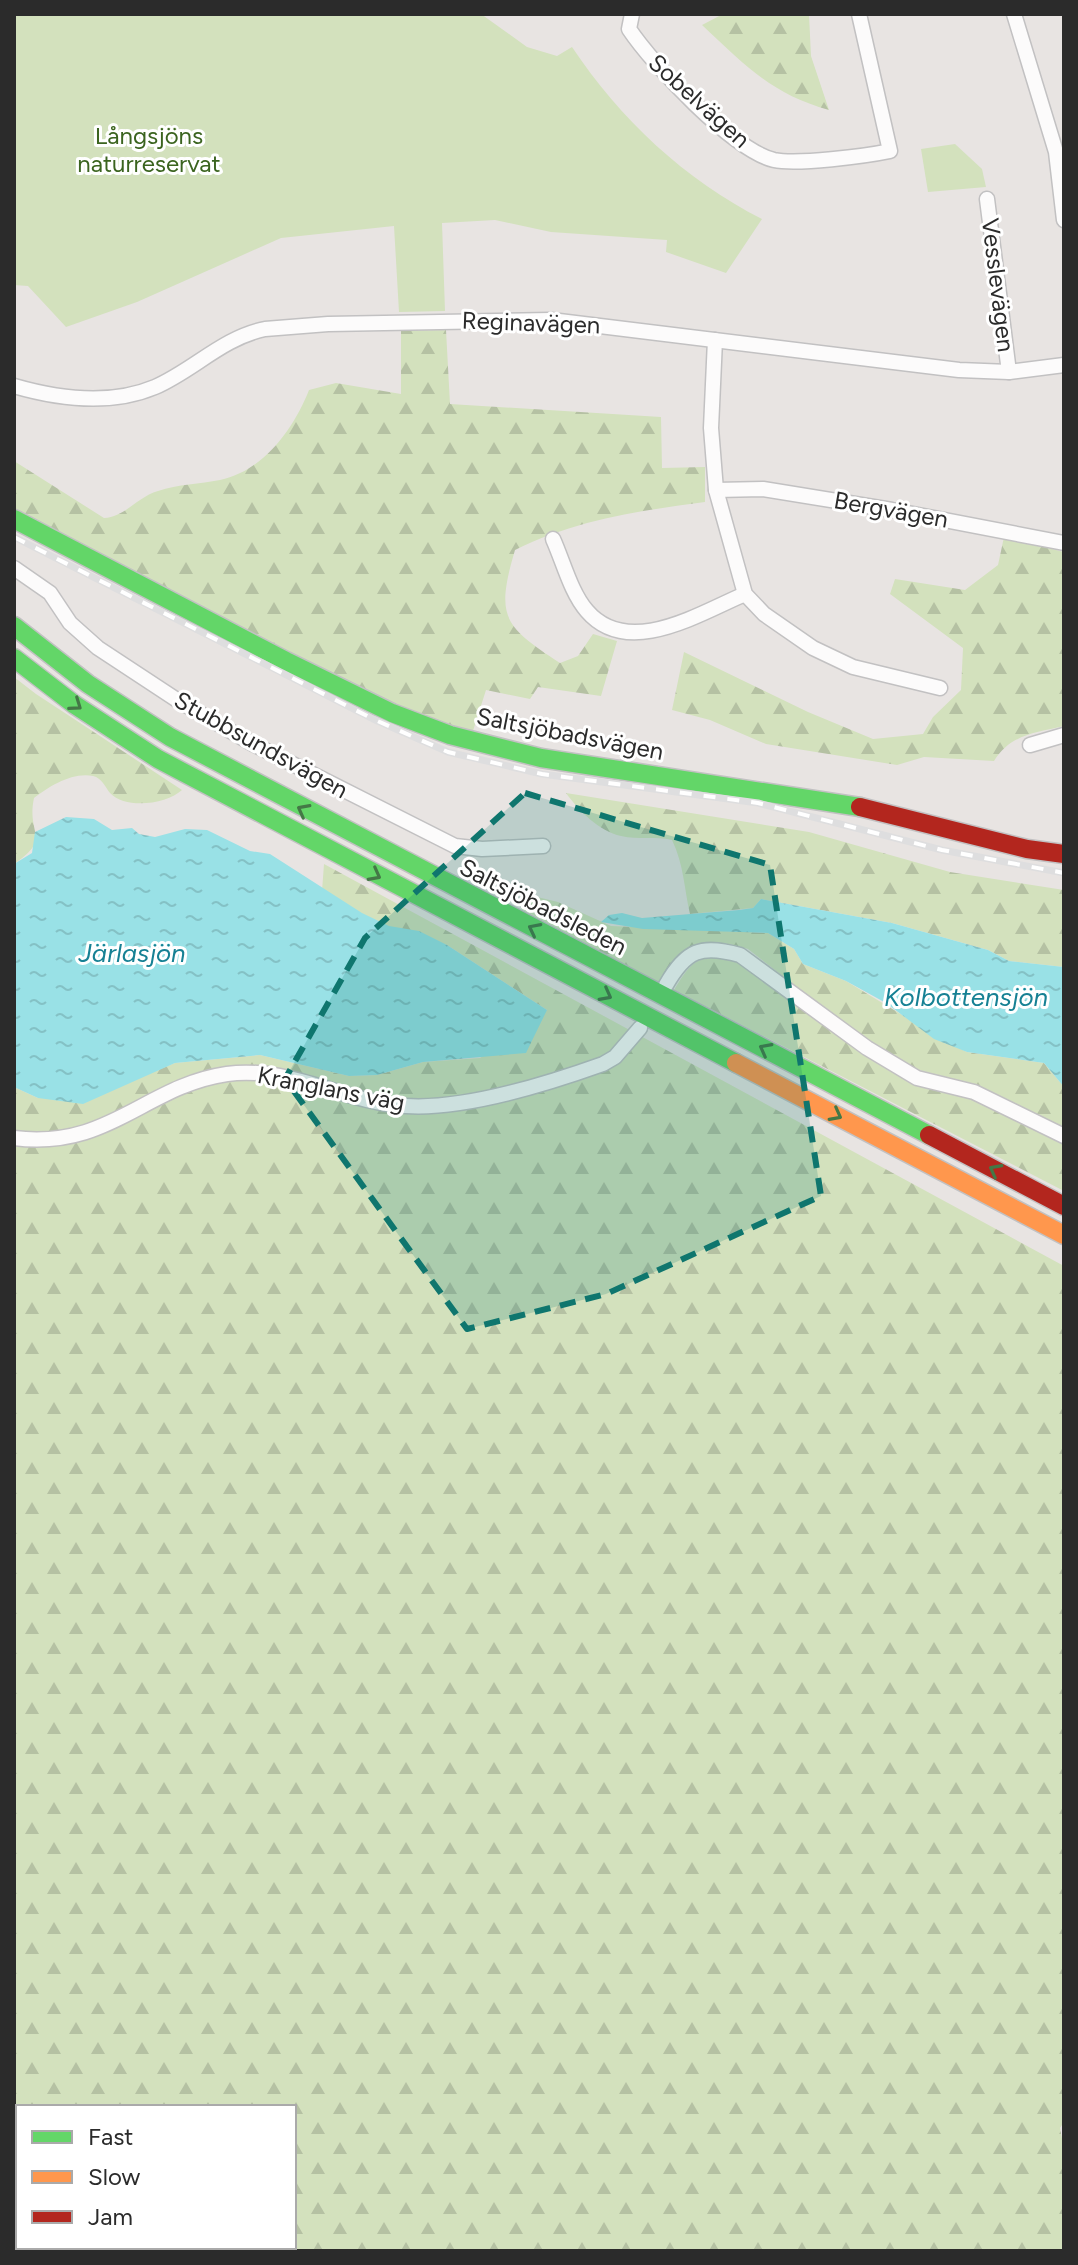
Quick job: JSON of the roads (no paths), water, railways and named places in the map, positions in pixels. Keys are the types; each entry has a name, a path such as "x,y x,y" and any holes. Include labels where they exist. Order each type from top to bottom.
{"main road":[{"name":"Saltsjöbadsvägen","path":"14,519 299,668 392,713 450,735 541,758 836,801 1027,849 1064,854"},
{"name":"Saltsjöbadsleden","path":"14,626 88,684 170,737 1064,1206"},
{"name":"Saltsjöbadsleden","path":"14,658 75,705 158,759 1064,1235"}],"street":[{"name":"Sobelvägen","path":"632,14 629,29 643,50 696,104 748,148 777,161 890,151 859,14"},
{"path":"1014,14 1060,154 1064,220"},
{"name":"Vesslevägen","path":"987,199 1009,372"},
{"name":"Reginavägen","path":"14,386 51,397 110,399 155,387 240,334 328,324 551,320 959,370 1009,372 1064,365"},
{"path":"715,340 711,428 716,490 745,594 764,614 813,648 853,667 940,688"},
{"name":"Bergvägen","path":"716,490 778,492 1064,543"},
{"path":"553,539 585,610 607,629 656,631 745,594"},
{"name":"Stubbsundsvägen","path":"14,568 50,593 70,623 98,648 177,700 251,743 455,846 482,849 543,846"},
{"path":"1030,745 1064,735"},
{"path":"666,985 680,961 697,951 719,949 740,955 867,1048 917,1078 974,1092 1064,1136"},
{"name":"Kranglans väg","path":"14,1138 74,1138 101,1129 192,1083 226,1074 279,1075 406,1106 446,1104 496,1094 603,1064 615,1057 640,1028"}],"water":[{"name":"Järlasjön","path":"66,817 94,819 112,830 132,828 139,834 155,837 185,829 207,830 250,851 270,854 362,913 389,926 419,931 447,945 547,1010 526,1053 423,1062 377,1075 349,1076 260,1055 175,1063 83,1104 38,1098 14,1087 14,864 32,853 35,832"},
{"name":"Kolbottensjön","path":"761,899 892,923 988,950 1009,961 1064,967 1064,1087 1044,1063 967,1052 934,1039 886,1003 846,981 803,964 794,949 768,933 643,929 601,922 609,915 622,913 642,918 753,908"}],"railway":[{"path":"14,537 373,719 448,752 542,774 758,803 942,850 1064,873"}],"park label":[{"name":"Långsjöns naturreservat","path":"149,150"}]}
